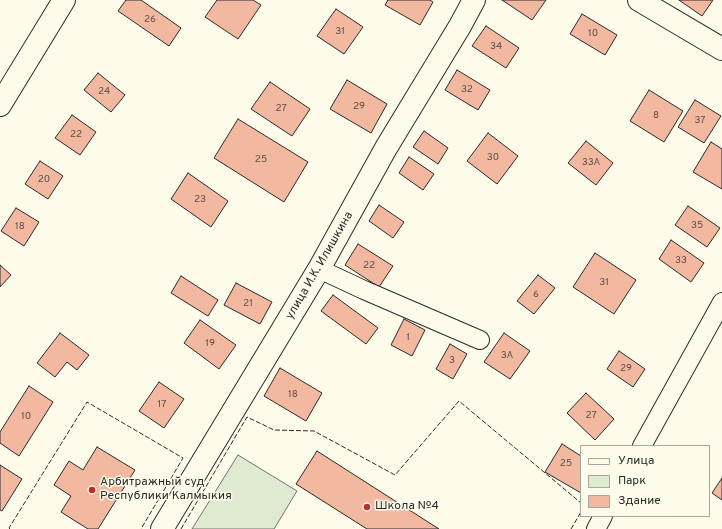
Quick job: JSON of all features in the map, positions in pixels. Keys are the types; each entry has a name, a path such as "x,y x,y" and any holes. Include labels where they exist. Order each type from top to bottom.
{"street":[{"path":"0,105 64,0"},
{"name":"улица И.К. Илишкина","path":"162,529 319,269 386,148 460,26 474,0"},
{"path":"639,0 722,48"},
{"path":"319,269 480,340"},
{"path":"643,445 722,302"},
{"path":"596,529 602,517"}],"green space":[{"path":"238,455 297,491 274,529 192,529"}],"building":[{"path":"126,0 141,0 181,28 169,46 118,11"},
{"path":"217,0 253,0 261,5 238,39 205,17"},
{"path":"388,0 430,0 433,2 420,25 385,5"},
{"path":"502,0 546,0 532,20"},
{"path":"679,0 713,0 702,16"},
{"path":"336,9 363,27 344,54 317,36"},
{"path":"582,14 617,35 605,55 570,34"},
{"path":"486,26 519,48 506,68 472,46"},
{"path":"457,70 490,90 478,110 445,90"},
{"path":"98,73 125,95 111,112 84,90"},
{"path":"347,80 387,104 371,133 330,109"},
{"path":"270,82 310,109 292,136 251,109"},
{"path":"649,90 683,111 664,142 630,121"},
{"path":"695,100 721,116 704,143 678,127"},
{"path":"72,115 96,132 80,155 55,138"},
{"path":"238,119 308,162 284,202 214,158"},
{"path":"424,131 448,148 438,164 413,147"},
{"path":"488,133 518,156 497,184 467,161"},
{"path":"586,141 613,163 596,185 568,163"},
{"path":"711,142 722,149 722,189 693,172"},
{"path":"409,157 434,174 423,190 399,173"},
{"path":"40,161 63,176 48,199 25,184"},
{"path":"188,173 228,201 211,227 171,199"},
{"path":"379,205 404,222 393,238 369,221"},
{"path":"688,206 720,228 707,247 675,225"},
{"path":"16,208 39,222 24,246 1,231"},
{"path":"671,240 704,263 691,282 659,259"},
{"path":"358,244 393,266 379,287 345,265"},
{"path":"595,253 636,280 614,314 573,287"},
{"path":"0,265 11,275 0,287"},
{"path":"538,275 555,288 534,314 517,301"},
{"path":"181,276 218,300 208,316 171,293"},
{"path":"236,283 272,302 260,324 224,305"},
{"path":"333,295 378,328 366,344 321,311"},
{"path":"404,319 425,330 412,356 391,345"},
{"path":"200,320 236,345 219,369 184,343"},
{"path":"60,333 89,355 77,370 67,362 55,377 37,363"},
{"path":"504,333 530,351 510,379 484,362"},
{"path":"450,344 467,354 453,379 436,369"},
{"path":"619,351 645,369 633,387 607,369"},
{"path":"280,368 322,393 306,421 264,396"},
{"path":"159,382 184,399 164,428 139,411"},
{"path":"29,386 53,402 19,456 0,443 0,432"},
{"path":"586,393 614,419 595,440 567,413"},
{"path":"562,444 580,455 580,492 545,472"},
{"name":"Арбитражный суд Республики Калмыкия","path":"97,447 135,470 98,529 88,529 61,512 71,496 54,485 69,461 83,470"},
{"name":"Школа №4","path":"317,451 439,529 367,529 296,484"},
{"path":"0,465 22,479 2,511 0,510"},
{"path":"722,478 722,500 712,493"}],"fence":[{"path":"181,529 247,417 274,430 314,431 395,475 459,401 580,502"},
{"path":"10,529 9,528 87,402 183,458 141,529"},
{"path":"571,529 580,514"}],"place":[{"name":"Арбитражный суд Республики Калмыкия","path":"92,490"},
{"name":"Школа №4","path":"367,507"}]}
